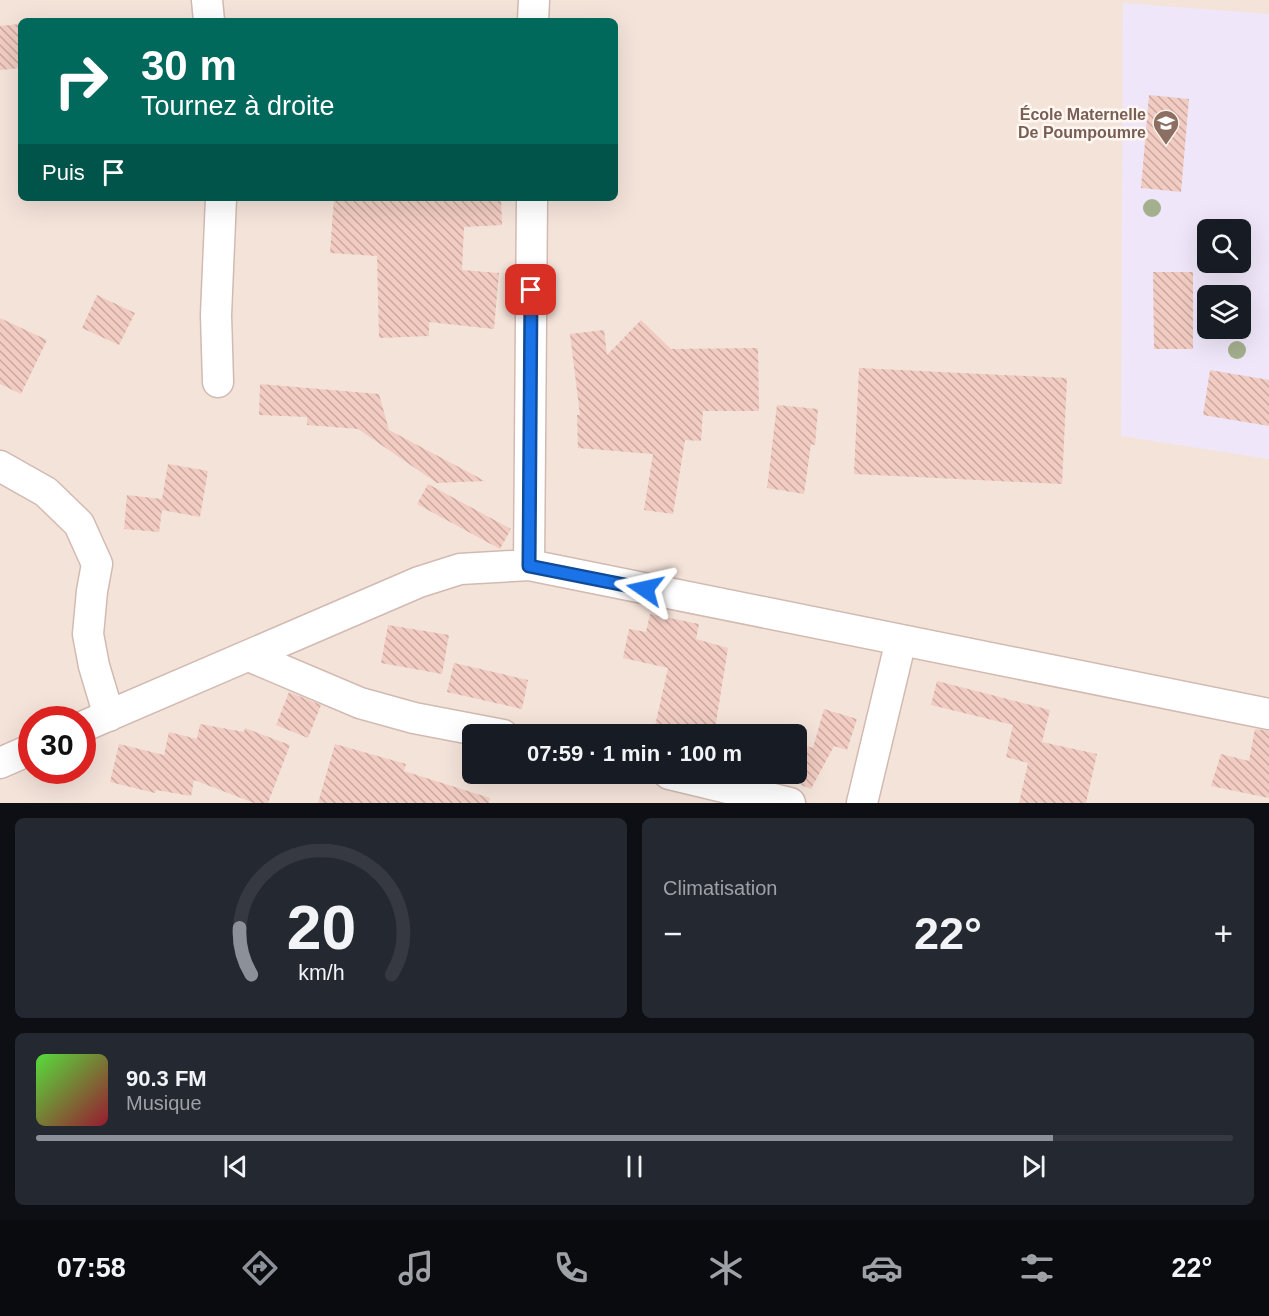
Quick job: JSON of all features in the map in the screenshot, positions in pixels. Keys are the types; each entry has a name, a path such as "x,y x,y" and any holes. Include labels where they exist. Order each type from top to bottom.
{"street":[{"path":"207,0 209,18"},
{"path":"533,18 534,0"},
{"path":"218,382 216,315 221,201"},
{"path":"529,566 532,201"},
{"path":"0,466 46,492 79,524 97,564 88,634 94,666 95,706"},
{"path":"96,721 381,598 460,568 529,566 1269,714"},
{"path":"862,803 901,640"},
{"path":"249,656 360,703 414,718 462,727"},
{"path":"0,763 18,755"},
{"path":"711,784 790,803"}],"shaded area":[{"path":"0,0 1269,0 1269,803 0,803"},
{"path":"1123,3 1269,14 1269,459 1121,436"}],"building":[{"path":"18,24 18,68 0,70 0,26"},
{"path":"1149,95 1189,99 1181,192 1141,188"},
{"path":"334,201 501,201 502,225 464,227 462,270 499,273 494,329 429,322 429,336 379,338 377,256 330,253"},
{"path":"1153,272 1193,272 1193,349 1154,349"},
{"path":"97,295 135,313 119,345 82,328"},
{"path":"0,318 47,340 21,394 0,384"},
{"path":"641,320 671,349 758,348 759,411 703,411 701,441 685,440 673,514 644,510 653,454 578,448 577,415 580,415 570,334 604,330 607,355"},
{"path":"859,368 1067,378 1062,484 854,474"},
{"path":"1210,370 1269,380 1269,426 1203,415"},
{"path":"260,384 379,394 389,430 485,481 437,483 358,429 307,425 307,417 259,415"},
{"path":"777,405 818,409 815,445 811,444 804,494 767,488"},
{"path":"168,464 208,471 200,517 162,510 159,532 124,529 127,495 162,499"},
{"path":"428,484 511,529 500,549 417,504"},
{"path":"650,614 699,624 696,639 728,648 716,724 655,724 668,668 623,658 629,629 646,632"},
{"path":"388,625 449,635 442,674 381,663"},
{"path":"454,663 528,680 522,709 447,692"},
{"path":"937,681 1050,710 1042,742 1097,754 1086,803 1019,803 1028,763 1006,757 1013,725 931,705"},
{"path":"289,692 321,705 308,738 276,725"},
{"path":"824,709 857,719 847,750 834,746 811,789 801,785 807,784 807,746 813,748"},
{"path":"200,724 244,732 245,728 290,745 268,803 254,803 194,780 191,796 156,790 155,793 110,782 119,744 164,755 169,732 197,739"},
{"path":"1255,729 1269,731 1269,798 1211,786 1221,754 1249,761"},
{"path":"335,744 406,764 404,771 490,798 489,803 318,803"}],"place":[{"name":"École Maternelle De Poumpoumre","path":"1166,146"}],"route":[{"path":"531,290 529,566 645,589"}]}
